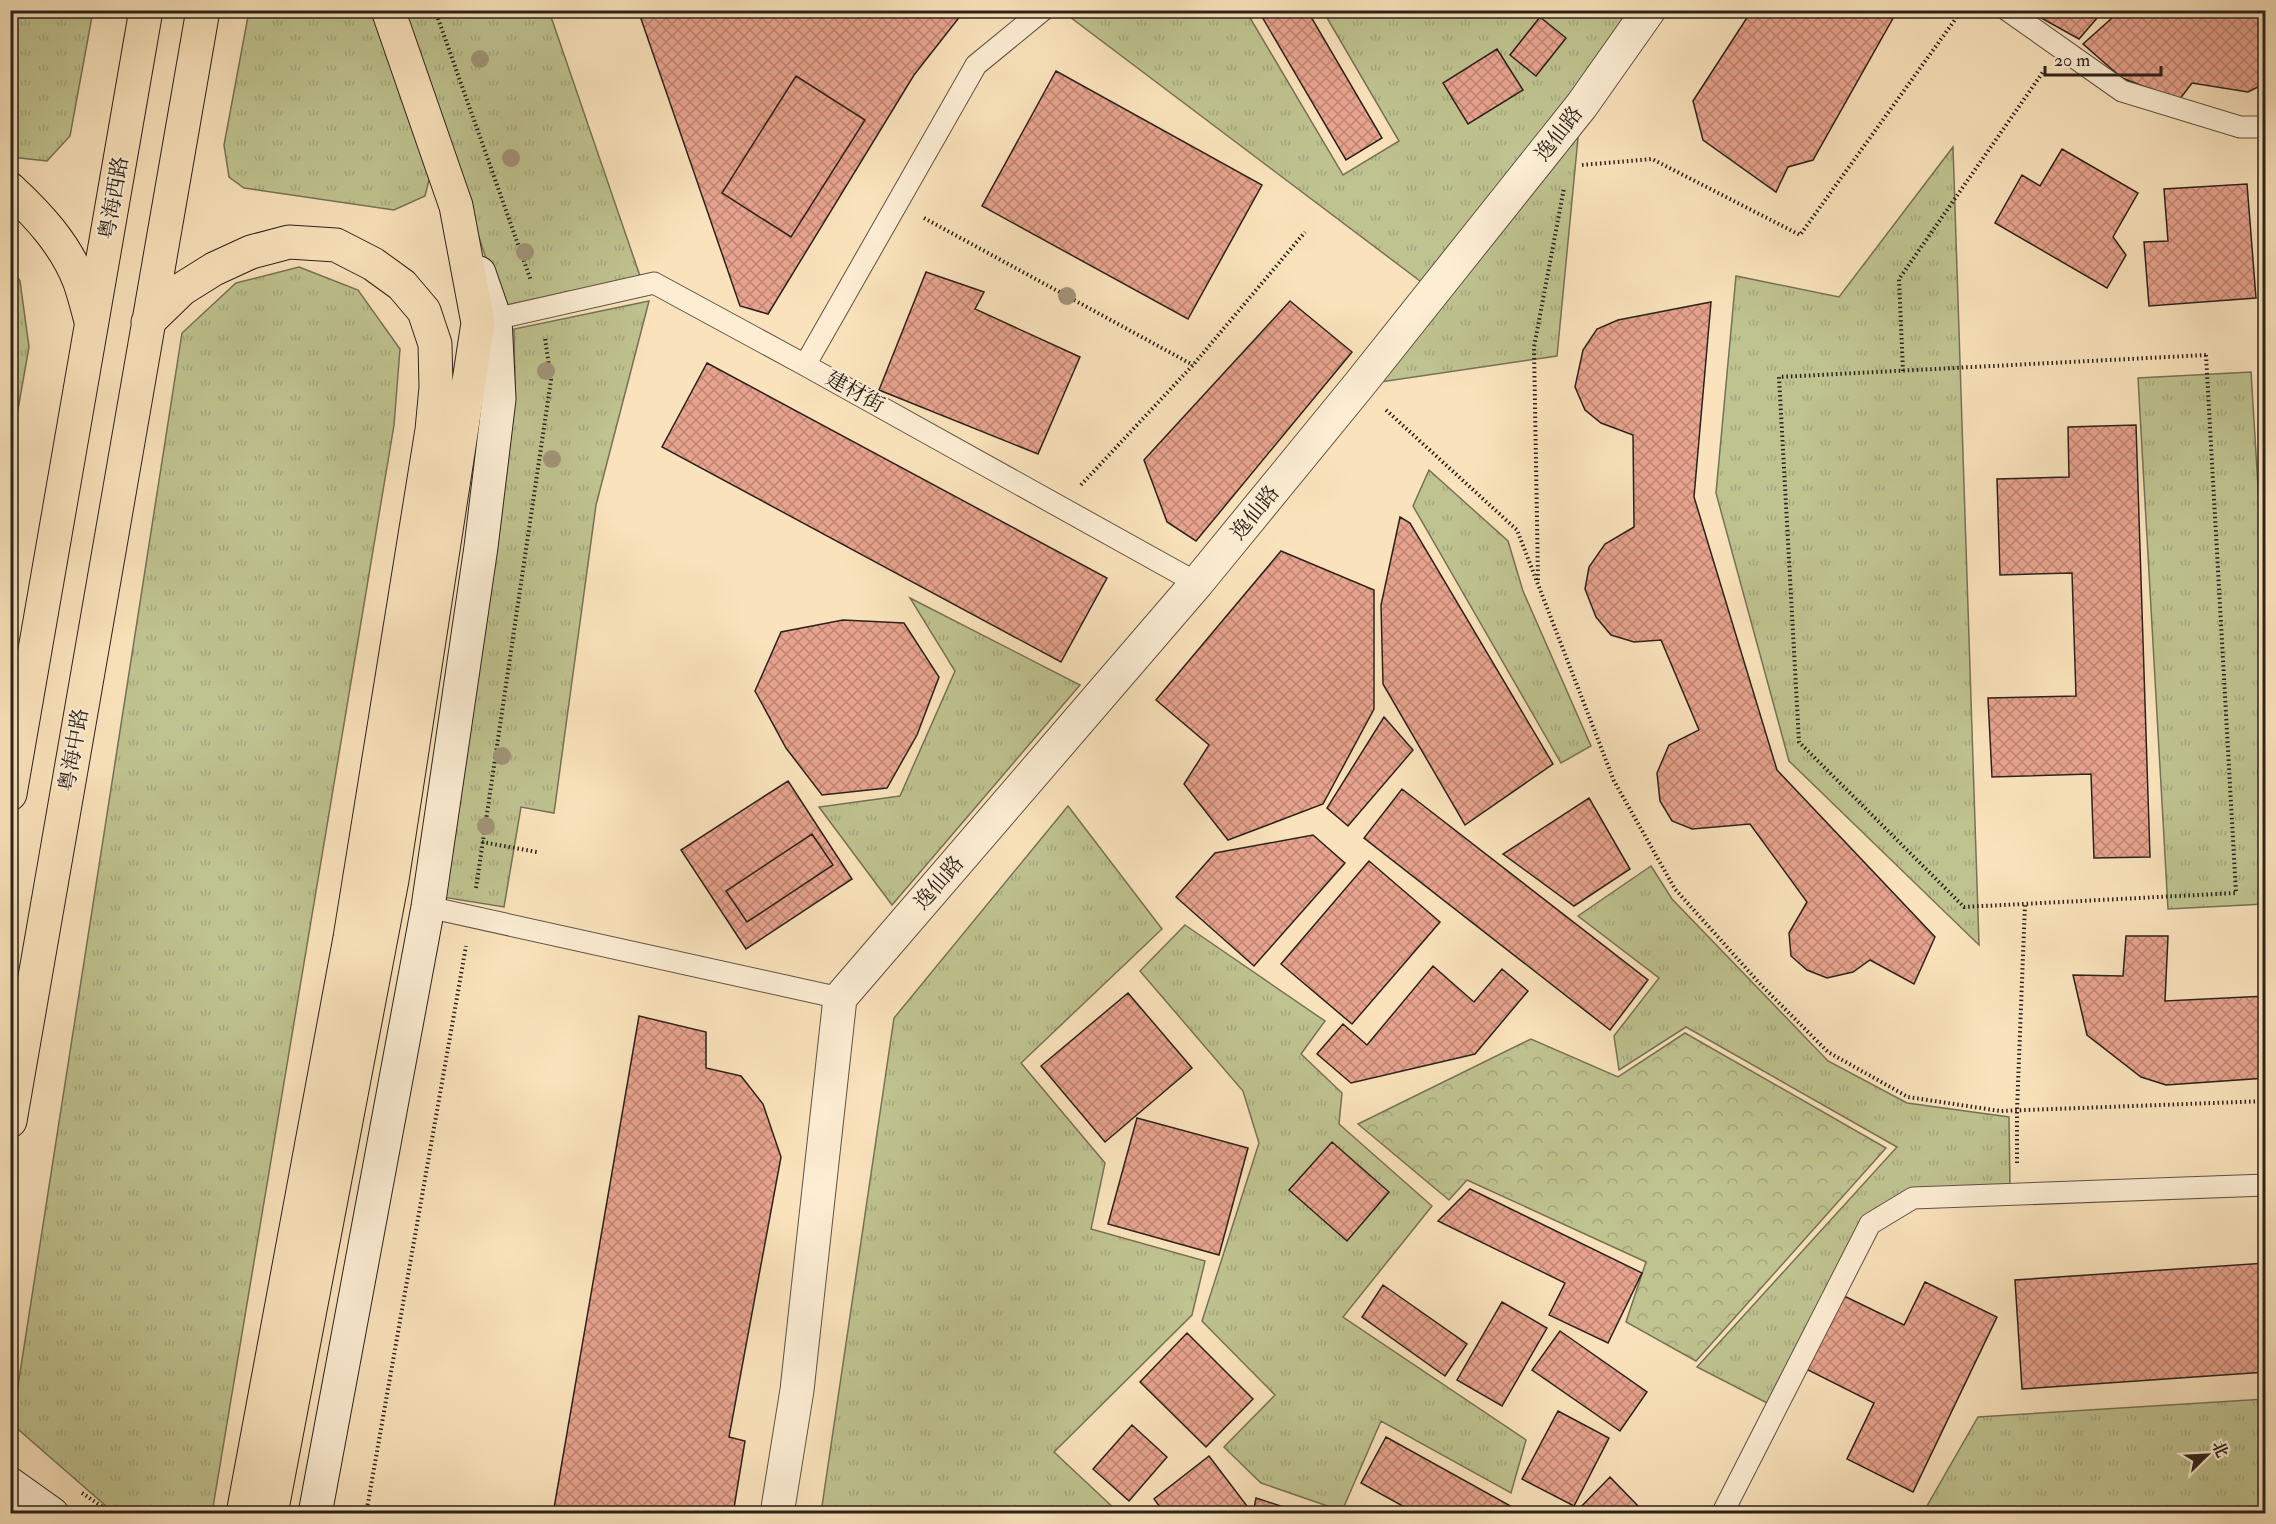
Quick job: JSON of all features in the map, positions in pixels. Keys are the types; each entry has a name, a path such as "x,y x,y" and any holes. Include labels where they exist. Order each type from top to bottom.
{"highway":[{"name":"粤海西路","path":"10,794 93,328 146,10"},
{"path":"148,322 203,10"},
{"path":"271,1514 392,880 478,323 456,206 388,10"},
{"path":"10,189 36,213 60,245 78,279 93,328"},
{"path":"148,322 182,289 214,269 250,252 289,242 336,245 372,264 402,285 424,311 435,344 436,387 432,430 350,938 243,1514"},
{"name":"粤海中路","path":"10,1121 148,322"}],"street":[{"name":"逸仙路","path":"840,998 1197,583 1359,385 1582,105 1649,10"},
{"path":"315,1514 428,907 499,399 495,319 456,206"},
{"path":"777,1514 797,1390 840,998"},
{"path":"10,1484 52,1514"}],"lane":[{"path":"806,364 976,65 1043,10"},
{"path":"2007,10 2122,91 2240,127 2265,127"},
{"name":"建材街","path":"495,319 654,283 806,364 1197,583"},
{"path":"428,907 840,998"},
{"path":"1722,1514 1870,1224 1913,1198 2265,1185"}],"path":[{"path":"1581,165 1652,159 1800,235 1962,10"},
{"path":"1902,371 1899,279 2060,47"},
{"path":"1538,584 1534,347 1564,187"},
{"path":"897,203 1193,364"},
{"path":"1061,507 1193,364 1305,232"},
{"path":"2206,355 2236,893 2025,904 1964,907 1799,742 1779,377 2206,355"},
{"path":"1359,385 1517,530 1614,781 1675,889 1761,984 1828,1052 1908,1097 2000,1111 2265,1101"},
{"path":"483,842 537,852"},
{"path":"2017,1194 2017,1110 2025,904"}],"green space":[{"path":"11,10 93,11 70,136 47,161 11,157"},
{"path":"249,11 372,11 432,168 425,196 394,210 244,188 229,177 224,145"},
{"path":"403,11 549,11 640,276 502,306"},
{"path":"1062,11 1246,11 1343,175 1399,141 1323,11 1639,11 1424,284"},
{"path":"1581,107 1557,356 1360,385"},
{"path":"1953,147 1979,945 1789,761 1716,493 1736,276 1839,297"},
{"path":"299,267 358,290 400,349 394,425 212,1513 114,1513 12,1424 182,333 236,283"},
{"path":"11,268 20,281 29,347 11,449"},
{"path":"649,301 596,505 554,813 521,807 504,907 442,897 515,388 514,329"},
{"path":"2251,372 2266,617 2265,904 2168,909 2138,378"},
{"path":"1429,470 1508,541 1523,591 1591,746 1561,763 1413,506"},
{"path":"910,598 1080,685 892,905 819,807 900,796 955,671"},
{"path":"1068,806 1162,929 1021,1063 1105,1163 1091,1229 1205,1261 1192,1315 1054,1452 1119,1513 821,1513 894,1018"},
{"path":"1651,866 1672,899 1828,1061 1907,1103 2009,1117 2010,1187 1865,1220 1769,1404 1697,1367 1897,1147 1686,1027 1619,1070 1614,1036 1659,978 1578,916"},
{"path":"1185,925 1325,1021 1301,1054 1342,1093 1339,1124 1432,1206 1343,1317 1526,1440 1511,1493 1381,1421 1342,1511 1261,1483 1224,1447 1275,1395 1202,1321 1259,1143 1243,1091 1140,971"},
{"path":"1685,1033 1886,1148 1696,1361 1626,1322 1646,1262 1467,1180 1449,1200 1358,1124 1531,1039 1618,1077"},
{"path":"2265,1399 2265,1513 1923,1513 1978,1417"}],"building":[{"path":"638,10 965,10 914,75 768,314 740,306"},
{"path":"1258,10 1307,10 1382,138 1346,160"},
{"path":"1752,10 1892,10 1896,13 1813,160 1788,167 1776,192 1703,140 1693,101"},
{"path":"2027,10 2104,10 2079,39"},
{"path":"2121,10 2266,10 2266,83 2248,92 2192,83 2179,100 2122,78 2083,44"},
{"path":"1540,17 1566,38 1536,76 1510,55"},
{"path":"1497,49 1523,90 1468,124 1443,83"},
{"path":"1056,71 1262,185 1188,319 982,206"},
{"path":"796,76 865,120 791,237 722,193"},
{"path":"2062,149 2138,193 2113,237 2126,255 2107,288 1995,223 2022,175 2040,186"},
{"path":"2247,184 2256,298 2149,306 2144,242 2168,241 2164,189"},
{"path":"2259,235 2266,235 2266,330"},
{"path":"926,272 984,292 975,309 1080,357 1038,454 879,390"},
{"path":"1290,301 1352,352 1196,541 1167,522 1144,460"},
{"path":"1711,302 1694,497 1777,770 1935,937 1914,984 1870,960 1853,972 1827,978 1807,970 1791,956 1789,933 1807,902 1750,824 1692,829 1672,821 1660,801 1657,773 1669,745 1699,730 1661,640 1634,642 1611,635 1596,617 1585,589 1589,567 1605,544 1634,527 1633,435 1601,423 1585,410 1575,387 1583,350 1597,329 1618,320"},
{"path":"707,363 1107,578 1061,662 662,447"},
{"path":"2136,425 2150,857 2094,858 2091,774 1992,777 1988,698 2076,696 2072,573 2000,575 1997,479 2069,477 2068,427"},
{"path":"1400,517 1410,523 1553,764 1465,825 1383,684 1381,605"},
{"path":"1281,551 1374,590 1374,709 1323,804 1228,840 1184,784 1209,745 1156,700"},
{"path":"843,620 904,623 939,677 917,735 887,788 822,795 786,748 755,691 781,632"},
{"path":"1384,717 1413,750 1348,826 1327,808"},
{"path":"788,781 852,879 746,949 681,850"},
{"path":"1402,789 1648,980 1610,1030 1364,838"},
{"path":"1589,798 1630,869 1574,906 1503,854"},
{"path":"812,834 833,865 747,922 726,891"},
{"path":"1313,835 1345,863 1254,966 1176,897 1215,853"},
{"path":"1369,861 1440,922 1352,1024 1281,964"},
{"path":"2126,936 2168,936 2165,1001 2266,996 2266,1078 2166,1085 2141,1077 2087,1035 2073,975 2123,976"},
{"path":"1433,966 1474,1002 1502,969 1528,991 1475,1054 1351,1083 1317,1054 1343,1024 1367,1045"},
{"path":"1128,993 1192,1068 1105,1142 1041,1066"},
{"path":"639,1016 706,1032 706,1068 741,1076 763,1104 781,1157 729,1437 745,1441 733,1514 553,1514"},
{"path":"1137,1118 1248,1148 1219,1255 1108,1224"},
{"path":"1332,1142 1389,1192 1347,1241 1289,1190"},
{"path":"1470,1189 1642,1273 1608,1343 1549,1315 1565,1283 1438,1221"},
{"path":"2266,1263 2266,1372 2022,1389 2015,1280"},
{"path":"1925,1282 1997,1317 1913,1492 1847,1459 1874,1403 1804,1368 1840,1294 1904,1325"},
{"path":"1383,1285 1467,1344 1445,1376 1362,1317"},
{"path":"1502,1302 1547,1328 1502,1406 1457,1380"},
{"path":"1560,1331 1647,1392 1620,1431 1532,1370"},
{"path":"1187,1333 1253,1399 1206,1447 1140,1382"},
{"path":"1558,1411 1609,1438 1574,1506 1522,1479"},
{"path":"1132,1425 1167,1457 1129,1501 1093,1469"},
{"path":"1386,1437 1525,1514 1417,1514 1361,1483"},
{"path":"1209,1456 1253,1514 1165,1514 1154,1499"},
{"path":"1610,1477 1642,1510 1639,1514 1574,1514"},
{"path":"1256,1498 1305,1514 1253,1514"}]}
